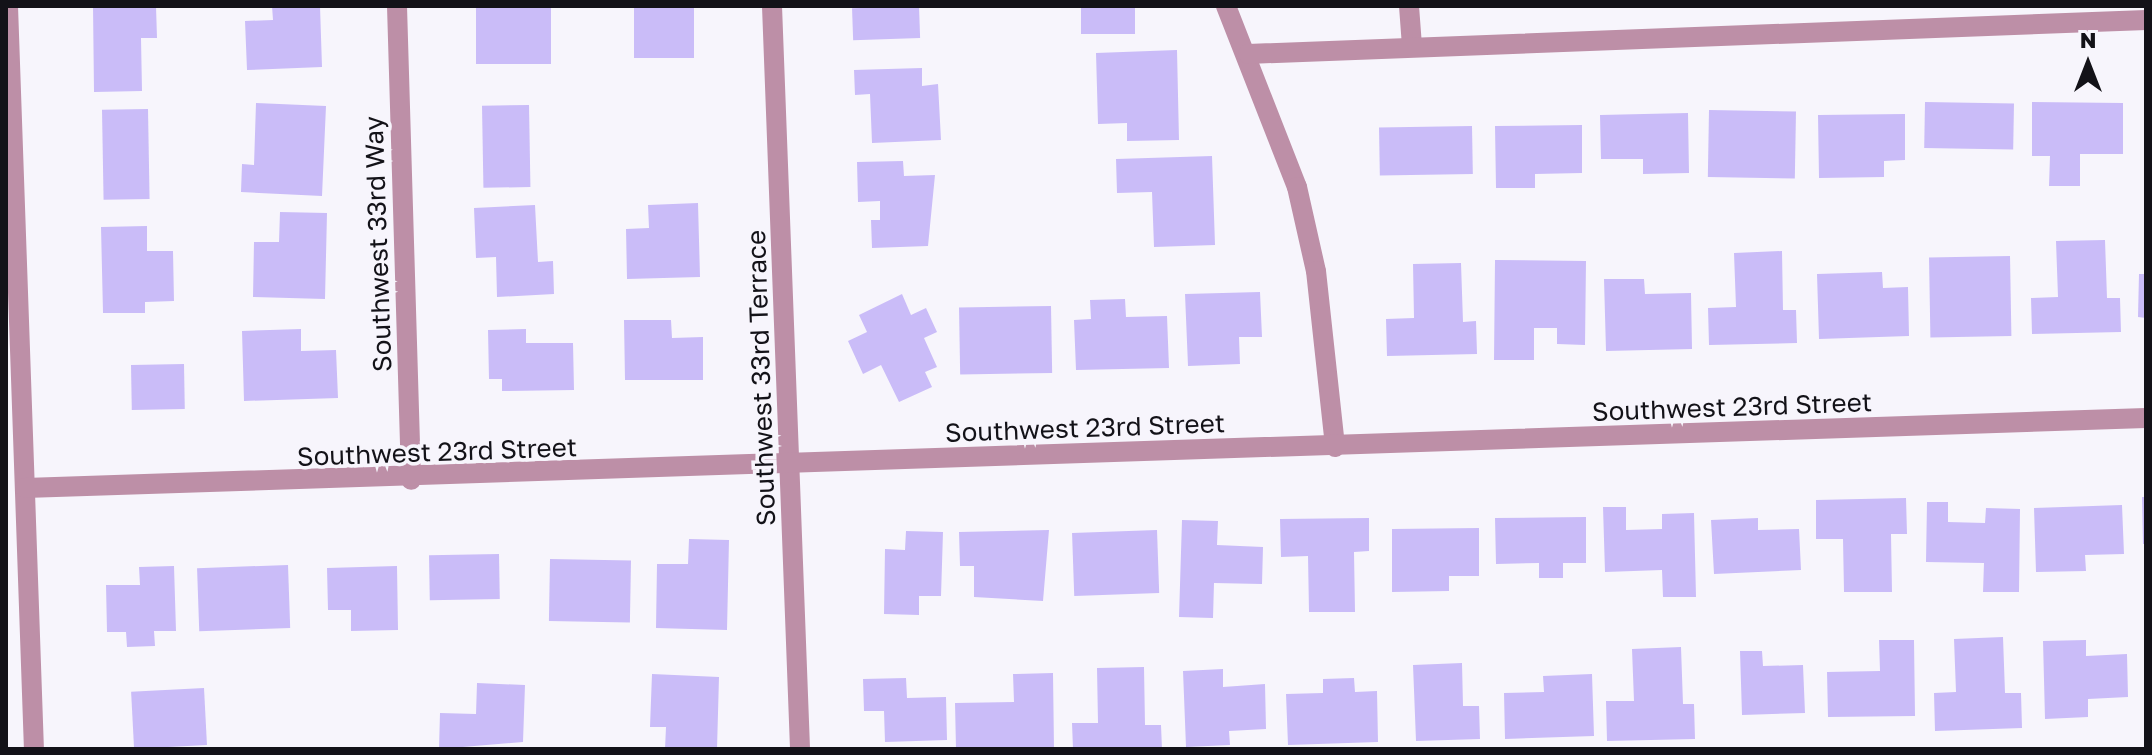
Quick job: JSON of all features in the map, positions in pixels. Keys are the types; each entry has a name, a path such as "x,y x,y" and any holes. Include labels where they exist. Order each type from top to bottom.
{"street":[{"path":"8,6 34,749"},
{"name":"Southwest 33rd Way","path":"397,6 411,480"},
{"name":"Southwest 33rd Terrace","path":"772,6 800,749"},
{"path":"1226,6 1248,54 1297,187 1316,271 1335,447"},
{"path":"1409,6 1412,46"},
{"path":"1248,54 2146,20"},
{"name":"Southwest 23rd Street","path":"25,488 411,480 790,463 2146,418"}],"building":[{"path":"93,6 156,6 157,38 141,38 142,91 94,92"},
{"path":"272,6 320,6 322,67 247,70 245,21 273,20"},
{"path":"476,6 551,6 551,64 476,64"},
{"path":"634,6 694,6 694,58 634,58"},
{"path":"919,6 920,38 853,40 852,8"},
{"path":"1081,6 1135,6 1135,34 1081,34"},
{"path":"1177,50 1179,140 1127,141 1127,123 1098,124 1096,53"},
{"path":"922,68 922,86 938,84 941,140 872,143 870,94 855,95 854,70"},
{"path":"1925,102 2014,104 2013,150 1924,148"},
{"path":"2032,102 2123,103 2123,154 2080,154 2080,186 2049,186 2050,156 2032,156"},
{"path":"256,103 326,106 322,196 241,192 242,164 254,165"},
{"path":"529,105 530,187 483,188 482,106"},
{"path":"148,109 150,199 104,200 102,110"},
{"path":"1709,110 1796,112 1795,179 1708,177"},
{"path":"1688,113 1689,173 1643,174 1643,159 1601,159 1600,115"},
{"path":"1905,114 1905,160 1884,161 1884,177 1819,178 1818,115"},
{"path":"1582,125 1582,173 1535,174 1535,188 1496,188 1495,126"},
{"path":"1472,126 1473,174 1380,176 1379,128"},
{"path":"1212,156 1215,245 1154,247 1152,192 1117,193 1116,159"},
{"path":"903,161 904,176 935,175 928,246 872,248 871,220 880,220 880,201 858,202 857,162"},
{"path":"698,203 700,277 627,279 626,229 649,228 648,205"},
{"path":"535,205 538,262 553,261 554,294 497,297 496,257 476,258 474,208"},
{"path":"280,212 327,213 325,299 253,297 254,242 279,242"},
{"path":"147,226 147,251 173,251 174,301 145,302 145,313 103,313 101,227"},
{"path":"2105,240 2107,298 2120,298 2121,332 2032,334 2031,298 2058,297 2056,241"},
{"path":"1782,251 1783,310 1796,310 1797,343 1709,345 1708,308 1736,307 1734,253"},
{"path":"2010,256 2011,336 1930,337 1929,257"},
{"path":"1495,260 1586,261 1585,345 1557,344 1557,328 1534,328 1534,360 1494,360"},
{"path":"1461,263 1463,322 1476,321 1477,354 1387,356 1386,319 1414,318 1413,264"},
{"path":"1882,272 1883,288 1908,287 1909,336 1819,339 1817,274"},
{"path":"2139,274 2146,274 2146,318 2138,317"},
{"path":"1604,279 1644,279 1645,294 1691,293 1692,349 1606,351"},
{"path":"1260,292 1262,337 1239,337 1240,364 1188,366 1185,294"},
{"path":"902,294 911,315 926,308 937,332 924,338 937,367 925,372 932,387 899,402 881,365 863,374 848,341 867,332 859,315"},
{"path":"1125,299 1126,317 1167,316 1169,368 1076,370 1074,320 1091,319 1090,300"},
{"path":"1051,306 1052,373 960,375 959,308"},
{"path":"624,320 671,320 672,338 703,337 703,380 625,380"},
{"path":"301,329 301,351 336,350 338,398 244,401 242,331"},
{"path":"526,329 526,343 573,343 574,390 502,391 502,379 489,379 488,330"},
{"path":"184,364 185,409 132,410 131,365"},
{"path":"2142,497 2146,497 2146,544 2143,544"},
{"path":"1906,498 1907,534 1891,534 1892,592 1844,592 1843,539 1816,539 1816,500"},
{"path":"1927,502 1948,502 1948,522 1985,523 1986,508 2020,509 2019,592 1983,592 1984,563 1926,562"},
{"path":"2122,505 2124,554 2085,555 2086,571 2036,572 2034,508"},
{"path":"1603,507 1626,507 1626,530 1662,529 1662,514 1694,513 1696,597 1663,597 1662,570 1605,572"},
{"path":"1586,517 1586,563 1563,563 1563,578 1539,578 1539,563 1496,564 1495,518"},
{"path":"1369,518 1369,551 1354,552 1355,612 1309,612 1308,556 1281,557 1280,519"},
{"path":"1758,518 1758,530 1799,529 1801,570 1714,574 1711,520"},
{"path":"1182,520 1218,521 1217,545 1263,547 1262,584 1214,583 1213,618 1179,617"},
{"path":"1479,528 1479,576 1449,576 1449,591 1392,592 1392,529"},
{"path":"1049,530 1043,601 974,597 974,566 960,566 959,532"},
{"path":"1157,530 1159,593 1074,596 1072,533"},
{"path":"906,531 943,532 941,596 919,596 919,615 884,614 885,549 905,550"},
{"path":"689,539 729,540 727,630 656,628 657,564 688,564"},
{"path":"499,554 500,599 430,600 429,555"},
{"path":"550,559 631,560 630,622 549,621"},
{"path":"288,565 290,628 199,631 197,568"},
{"path":"174,566 176,631 154,631 155,646 127,647 126,632 107,632 106,585 140,585 139,567"},
{"path":"397,566 398,630 351,631 351,610 328,610 327,568"},
{"path":"2003,637 2005,693 2021,693 2022,728 1935,731 1934,693 1956,692 1954,639"},
{"path":"1879,640 1914,640 1915,716 1828,717 1827,672 1880,671"},
{"path":"2086,640 2086,656 2127,654 2128,697 2088,699 2088,717 2045,719 2043,641"},
{"path":"1681,647 1683,704 1694,704 1695,739 1607,741 1606,701 1634,701 1632,649"},
{"path":"1740,651 1762,651 1763,666 1803,665 1805,713 1742,715"},
{"path":"1462,663 1463,706 1479,706 1480,739 1416,741 1413,665"},
{"path":"1144,667 1145,725 1161,725 1162,749 1073,749 1072,723 1098,723 1097,668"},
{"path":"1223,669 1223,687 1265,684 1266,729 1229,731 1230,745 1186,747 1183,671"},
{"path":"1053,673 1054,749 956,749 955,703 1014,702 1013,674"},
{"path":"652,674 719,677 717,749 665,749 666,727 650,727"},
{"path":"1592,674 1594,736 1505,739 1504,693 1544,692 1543,676"},
{"path":"906,678 907,698 946,697 947,740 885,742 884,711 864,711 863,679"},
{"path":"1354,678 1355,692 1377,691 1378,742 1288,745 1286,694 1323,693 1323,679"},
{"path":"477,683 525,685 523,742 439,749 440,713 476,714"},
{"path":"204,688 207,745 134,749 131,692"}]}
